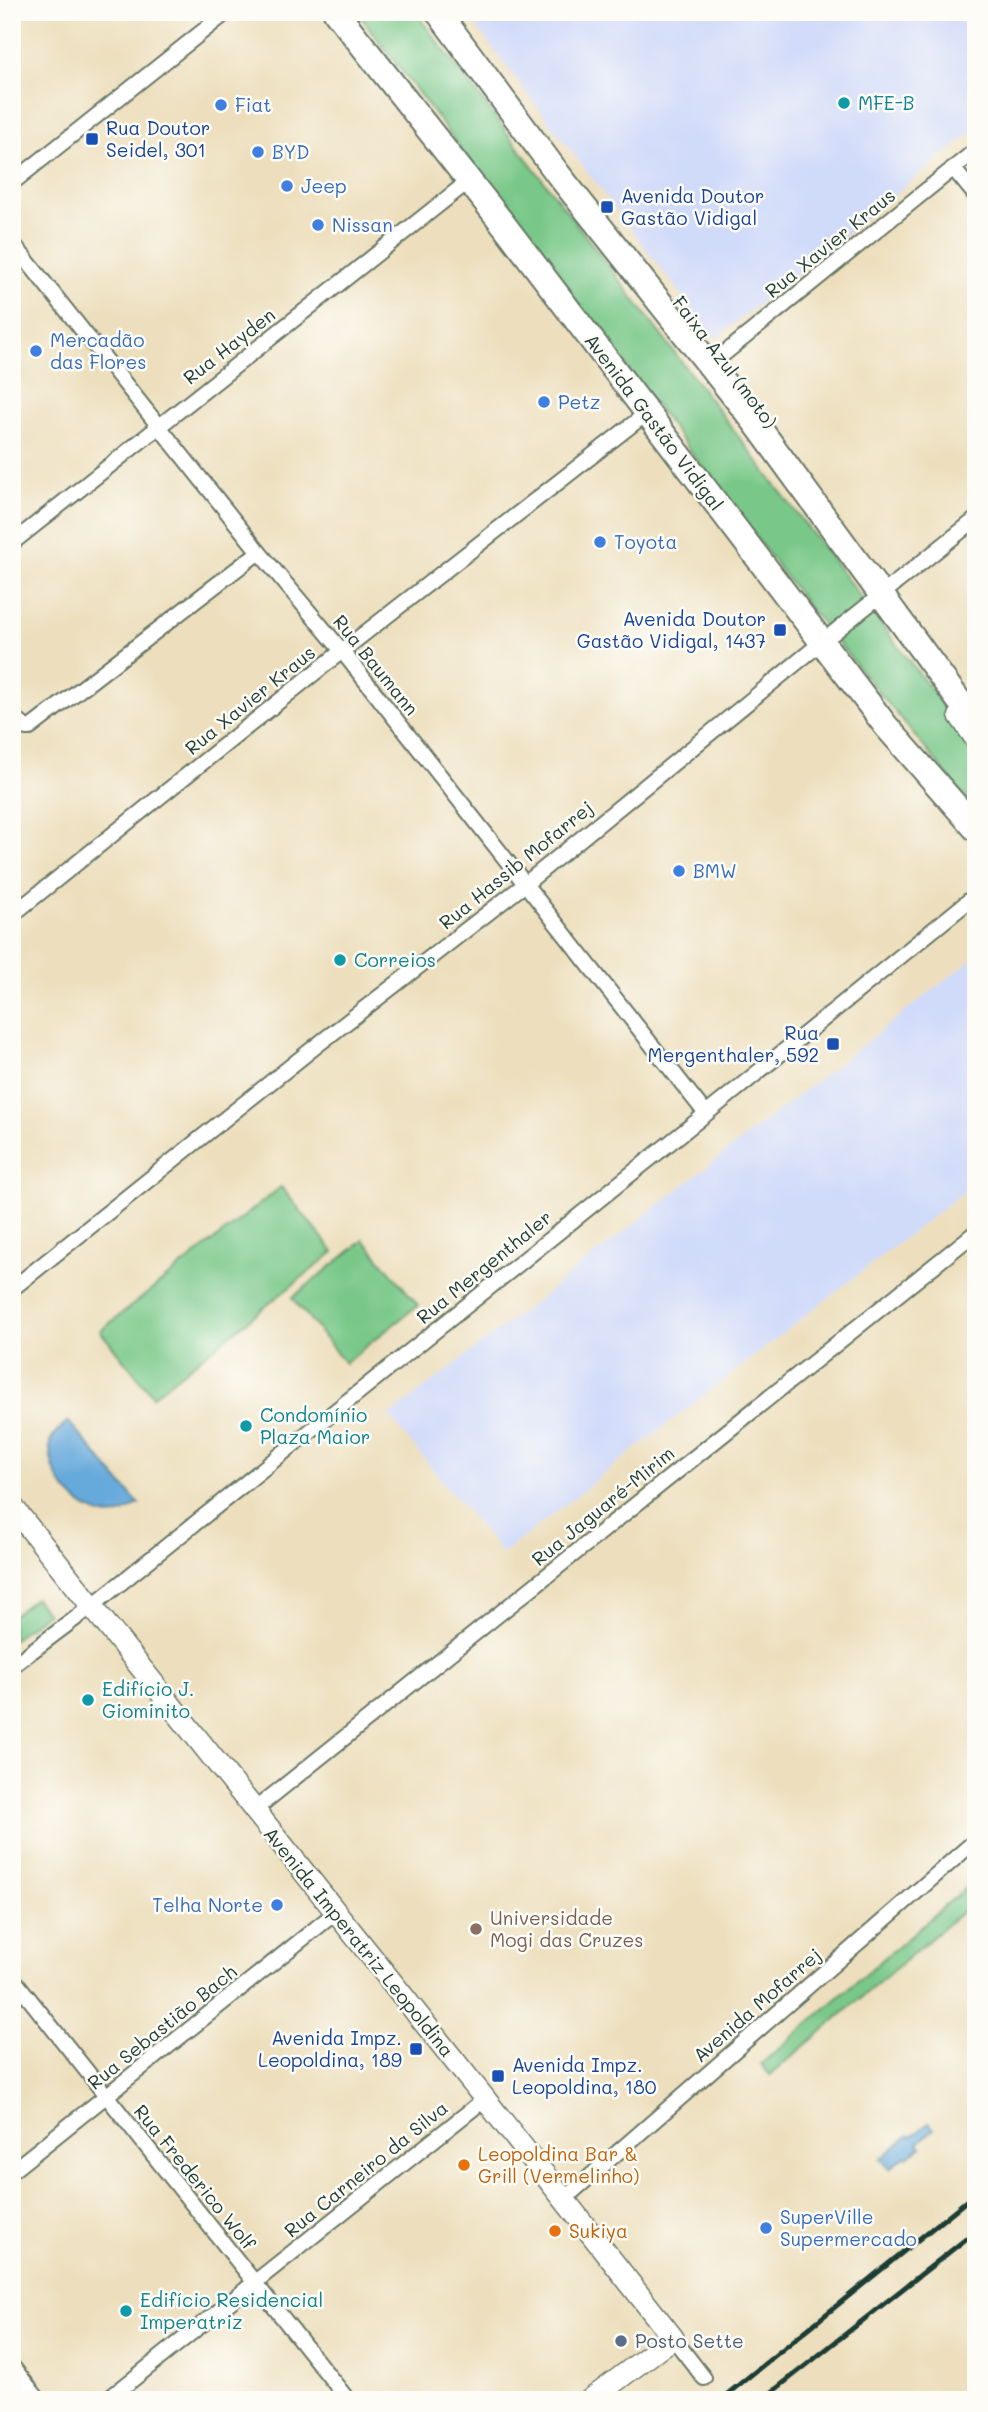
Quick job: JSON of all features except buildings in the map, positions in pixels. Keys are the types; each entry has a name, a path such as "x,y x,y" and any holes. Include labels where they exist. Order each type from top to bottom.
{"highway":[{"name":"Avenida Gastão Vidigal","path":"336,12 470,180 886,726 976,829"},
{"path":"438,12 558,174 762,431 878,598 976,724"}],"main road":[{"name":"Avenida Imperatriz Leopoldina","path":"12,1506 673,2339"},
{"path":"590,2400 673,2339"}],"street":[{"path":"12,183 227,12"},
{"name":"Faixa Azul (moto)","path":"432,12 878,598 976,742"},
{"name":"Rua Xavier Kraus","path":"709,366 976,150"},
{"path":"953,168 976,196"},
{"name":"Rua Hayden","path":"12,543 470,180"},
{"name":"Rua Baumann","path":"12,242 158,427 342,651 706,1114"},
{"name":"Rua Xavier Kraus","path":"12,915 342,651 647,413"},
{"name":"Rua Hassib Mofarrej","path":"12,1289 316,1046 524,885 976,519"},
{"path":"12,720 16,719 26,728 30,728 259,552"},
{"name":"Rua Mergenthaler","path":"12,1666 92,1606 976,895"},
{"name":"Rua Jaguaré-Mirim","path":"253,1811 976,1232"},
{"name":"Avenida Mofarrej","path":"563,2200 976,1840"},
{"name":"Rua Sebastião Bach","path":"12,2171 335,1913"},
{"name":"Rua Frederico Wolf","path":"12,1978 348,2400"},
{"name":"Rua Carneiro da Silva","path":"107,2400 485,2099"},
{"name":"Avenida Imperatriz Leopoldina","path":"673,2339 704,2378"},
{"path":"12,2366 39,2400"}],"shaded area":[{"path":"465,12 976,12 976,129 715,339"},
{"path":"976,956 976,1182 502,1554 389,1416"}],"green space":[{"path":"357,12 415,12 936,696 976,753 976,810 810,609"},
{"path":"281,1187 334,1252 153,1396 100,1331"},
{"path":"364,1240 418,1305 345,1363 292,1298"},
{"path":"35,1598 47,1613 12,1640 12,1616"},
{"path":"976,1879 976,1900 770,2075 761,2064"}],"water":[{"path":"68,1421 139,1504 118,1515 109,1516 94,1512 69,1494 53,1467 50,1445 54,1436"},
{"path":"929,2123 934,2129 918,2143 921,2147 908,2157 906,2155 890,2169 881,2159 909,2135 911,2137"}],"railway":[{"path":"720,2400 976,2193"},
{"path":"762,2400 976,2231"}],"place":[{"name":"MFE-B","path":"844,103"},
{"name":"Fiat","path":"221,105"},
{"name":"Rua Doutor Seidel, 301","path":"92,139"},
{"name":"BYD","path":"258,152"},
{"name":"Jeep","path":"287,186"},
{"name":"Avenida Doutor Gastão Vidigal","path":"607,207"},
{"name":"Nissan","path":"318,225"},
{"name":"Mercadão das Flores","path":"36,351"},
{"name":"Petz","path":"544,402"},
{"name":"Toyota","path":"600,542"},
{"name":"Avenida Doutor Gastão Vidigal, 1437","path":"780,630"},
{"name":"BMW","path":"679,871"},
{"name":"Correios","path":"340,960"},
{"name":"Rua Mergenthaler, 592","path":"833,1044"},
{"name":"Condomínio Plaza Maior","path":"246,1426"},
{"name":"Edifício J. Giominito","path":"88,1700"},
{"name":"Telha Norte","path":"277,1905"},
{"name":"Universidade Mogi das Cruzes","path":"476,1929"},
{"name":"Avenida Impz. Leopoldina, 189","path":"416,2049"},
{"name":"Avenida Impz. Leopoldina, 180","path":"498,2076"},
{"name":"Leopoldina Bar & Grill (Vermelinho)","path":"464,2165"},
{"name":"SuperVille Supermercado","path":"766,2228"},
{"name":"Sukiya","path":"555,2231"},
{"name":"Edifício Residencial Imperatriz","path":"126,2311"},
{"name":"Posto Sette","path":"621,2341"}]}
